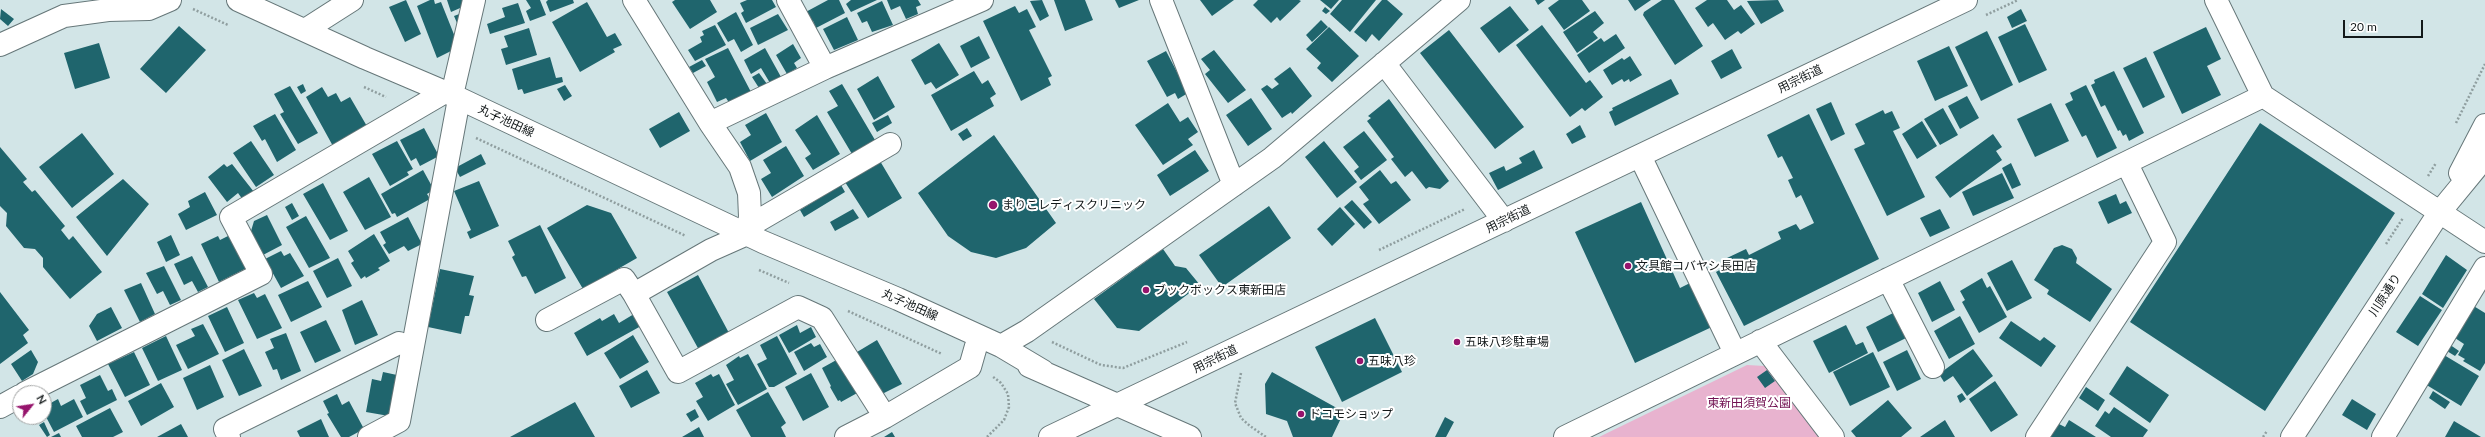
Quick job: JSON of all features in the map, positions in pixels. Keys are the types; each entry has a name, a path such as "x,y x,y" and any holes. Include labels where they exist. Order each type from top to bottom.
{"street":[{"name":"丸子池田線","path":"238,0 452,95 773,246 898,299 1001,346 1043,371"},
{"path":"305,30 352,0"},
{"path":"369,437 399,421 454,128 452,95 474,0"},
{"path":"634,0 710,123 740,167 749,193 750,217 747,234"},
{"path":"788,0 825,68"},
{"path":"710,123 825,68 982,0"},
{"path":"1161,0 1234,185"},
{"path":"1001,346 1272,158 1459,0"},
{"name":"用宗街道","path":"1050,437 1966,0"},
{"path":"2216,0 2263,96 2485,242"},
{"path":"0,45 64,16 108,10 149,9 179,3"},
{"path":"1384,63 1504,221"},
{"path":"41,385 261,274 231,217 415,110 452,95"},
{"path":"1566,437 1735,353 2127,164 2263,96"},
{"path":"2439,213 2485,125"},
{"path":"634,294 714,249 747,234 756,222 890,144"},
{"path":"1640,156 1735,353"},
{"name":"川原通り","path":"2292,437 2439,213 2485,157"},
{"path":"2037,437 2166,242 2127,164"},
{"name":"丸子池田線","path":"773,246 900,311 976,346 1043,371 1120,404 1190,437"},
{"path":"2382,437 2485,268"},
{"path":"547,320 624,279 678,372 798,307 822,318 885,417"},
{"path":"1888,279 1933,367"},
{"path":"1760,341 1834,437"},
{"path":"229,437 224,429 399,343"},
{"path":"856,435 970,367 976,346"},
{"path":"0,407 12,400"}],"path":[{"path":"179,3 230,26"},
{"path":"2453,128 2485,64"},
{"path":"358,84 415,110"},
{"path":"454,128 714,249"},
{"path":"2383,250 2440,156"},
{"path":"757,268 792,285"},
{"path":"842,308 970,367 993,376 1001,383 1008,394 1009,407 1004,420 987,437"},
{"path":"1235,403 1246,422 1266,437"},
{"path":"2263,437 2272,425"}],"green space":[{"name":"東新田須賀公園","path":"1747,365 1765,366 1820,437 1599,437"}],"building":[{"path":"406,0 421,34 405,42 389,7"},
{"path":"430,0 434,0 435,4 441,2 459,47 437,58 417,6"},
{"path":"447,0 465,0 467,5 451,12"},
{"path":"526,0 540,0 546,15 530,21 526,11 531,8"},
{"path":"548,0 573,0 574,3 550,12 546,2"},
{"path":"675,0 710,0 717,12 690,29 672,2"},
{"path":"747,0 772,0 776,7 746,23 741,13 744,11 740,3"},
{"path":"828,0 839,0 845,13 816,28 813,21 807,24 802,14"},
{"path":"851,0 877,0 851,12 846,4"},
{"path":"887,0 918,0 921,5 916,7 918,14 906,19 900,6 891,10"},
{"path":"1042,0 1049,16 1040,21 1030,1"},
{"path":"1054,0 1085,0 1093,20 1065,31"},
{"path":"1115,0 1139,0 1119,8"},
{"path":"1200,0 1234,0 1212,16"},
{"path":"1258,0 1301,1 1280,21 1277,17 1271,23 1253,5"},
{"path":"1320,0 1339,0 1331,9"},
{"path":"1342,0 1376,0 1350,32 1330,14"},
{"path":"1382,0 1387,0 1403,14 1379,41 1372,34 1366,42 1354,32"},
{"path":"1535,0 1545,0 1538,5"},
{"path":"1559,0 1582,0 1590,11 1564,30 1548,8"},
{"path":"1628,0 1651,0 1635,11"},
{"path":"1662,0 1674,0 1703,46 1675,65 1643,15 1644,12"},
{"path":"1707,0 1727,0 1734,10 1741,5 1755,24 1741,34 1738,31 1725,40 1713,23 1708,27 1695,8"},
{"path":"1778,0 1784,11 1761,24 1747,1"},
{"path":"882,1 893,25 872,32 867,21 862,23 857,13"},
{"path":"587,2 607,37 615,33 622,45 613,49 615,52 580,72 552,22"},
{"path":"518,3 525,23 490,34 487,24 505,17 502,8"},
{"path":"1015,6 1019,13 1027,9 1036,27 1029,30 1052,76 1048,78 1051,85 1021,101 983,21"},
{"path":"1510,6 1529,30 1499,53 1480,28"},
{"path":"1325,7 1330,11 1326,14 1322,11"},
{"path":"1,9 14,19 8,26 0,19"},
{"path":"2021,9 2027,21 2012,28 2007,17"},
{"path":"1595,11 1604,23 1593,32 1598,38 1577,53 1563,32"},
{"path":"736,12 753,45 741,52 734,39 728,42 717,23"},
{"path":"462,13 464,20 457,23 454,16"},
{"path":"778,14 788,30 758,45 750,28"},
{"path":"847,17 858,40 834,50 823,29"},
{"path":"1321,20 1328,27 1312,42 1306,35"},
{"path":"2025,24 2047,70 2019,83 1998,37"},
{"path":"715,25 726,45 695,61 688,50 702,42 700,37 704,35 702,31"},
{"path":"1542,25 1586,83 1590,80 1603,97 1585,111 1582,108 1570,117 1516,45"},
{"path":"179,26 206,50 166,93 140,69"},
{"path":"1329,27 1359,56 1332,82 1317,68 1321,63 1306,49"},
{"path":"2206,27 2221,59 2207,66 2221,95 2182,114 2153,52"},
{"path":"529,28 537,55 506,65 501,49 508,47 504,36"},
{"path":"1449,30 1524,127 1495,149 1420,53"},
{"path":"1987,31 2013,85 1981,101 1955,47"},
{"path":"1616,34 1625,48 1589,73 1577,55 1601,38 1604,42"},
{"path":"979,36 990,58 971,68 960,46"},
{"path":"99,43 110,78 75,89 64,53"},
{"path":"939,43 959,75 936,89 931,82 925,85 911,60"},
{"path":"793,44 801,58 794,63 797,68 787,74 776,55"},
{"path":"1949,46 1968,86 1935,101 1917,61"},
{"path":"728,48 751,92 730,104 726,98 717,102 707,82 715,77 705,59"},
{"path":"765,48 781,77 770,83 761,68 751,74 744,60"},
{"path":"1732,49 1742,68 1721,79 1711,61"},
{"path":"1214,50 1246,90 1228,103 1205,74 1210,70 1201,59"},
{"path":"1166,51 1188,93 1178,99 1175,93 1167,97 1147,61"},
{"path":"1630,56 1642,75 1630,82 1629,79 1624,82 1622,79 1612,85 1603,70 1622,58 1624,60"},
{"path":"550,57 556,78 562,77 563,82 524,94 522,89 518,90 512,69"},
{"path":"2146,57 2165,97 2143,108 2123,68"},
{"path":"702,60 706,66 693,73 689,67"},
{"path":"1290,67 1312,96 1292,114 1291,112 1282,118 1261,89 1267,85 1272,89 1279,84 1274,79"},
{"path":"974,71 982,84 988,80 996,94 990,98 994,106 951,131 931,95"},
{"path":"2114,71 2144,133 2129,141 2126,134 2123,136 2120,130 2118,131 2105,105 2101,107 2091,85 2095,83 2094,80"},
{"path":"759,73 767,84 759,88 752,77"},
{"path":"878,76 895,107 874,120 857,89"},
{"path":"1671,79 1679,94 1615,126 1609,112 1613,110 1612,108"},
{"path":"303,84 306,91 301,94 297,87"},
{"path":"842,84 875,140 852,154 827,112 838,106 829,91"},
{"path":"565,85 572,96 564,101 557,89"},
{"path":"2086,85 2117,148 2097,158 2086,135 2082,137 2065,104 2073,100 2070,93"},
{"path":"290,86 318,133 298,144 280,114 284,112 274,94"},
{"path":"322,87 328,97 336,93 341,102 350,97 368,128 334,148 306,97"},
{"path":"1967,96 1979,118 1960,129 1948,106"},
{"path":"1251,98 1272,129 1248,146 1226,115"},
{"path":"1389,99 1449,181 1440,189 1429,187 1426,189 1412,171 1405,177 1391,159 1394,157 1367,121 1371,118 1368,116"},
{"path":"1831,102 1845,134 1831,141 1816,109"},
{"path":"1168,103 1180,122 1188,117 1198,132 1188,139 1193,145 1163,165 1135,125"},
{"path":"2051,103 2069,141 2035,157 2017,119"},
{"path":"1943,108 1958,135 1940,145 1924,119"},
{"path":"1883,110 1885,114 1892,111 1900,128 1893,131 1925,197 1887,216 1854,149 1865,144 1855,124"},
{"path":"679,112 690,131 660,148 649,129"},
{"path":"766,113 782,142 750,161 740,142 751,135 745,125"},
{"path":"275,114 296,150 277,162 265,139 262,141 253,126"},
{"path":"1809,114 1879,259 1744,326 1716,272 1730,264 1727,258 1746,249 1749,255 1781,239 1778,232 1796,224 1800,230 1814,223 1801,195 1796,198 1788,180 1793,178 1782,156 1778,158 1767,135"},
{"path":"817,115 840,154 813,170 805,158 811,154 795,130"},
{"path":"888,115 892,123 877,132 872,123"},
{"path":"1922,121 1937,146 1917,159 1902,134"},
{"path":"2260,123 2395,213 2265,411 2130,322"},
{"path":"1580,125 1586,137 1572,144 1566,134"},
{"path":"424,128 439,156 420,166 416,158 411,161 400,140"},
{"path":"967,128 972,136 963,141 958,134"},
{"path":"1364,131 1387,160 1361,180 1354,171 1359,167 1343,147"},
{"path":"82,133 114,174 72,208 39,167"},
{"path":"1993,134 2002,147 1996,151 2002,160 1950,198 1935,177"},
{"path":"994,135 1056,223 1026,248 996,258 971,252 948,236 918,193"},
{"path":"251,141 274,175 256,187 233,153"},
{"path":"397,141 413,169 407,172 409,175 390,186 372,154"},
{"path":"1324,141 1357,182 1337,198 1305,157"},
{"path":"786,146 804,176 772,197 761,179 771,173 763,160"},
{"path":"0,147 27,179 23,182 32,192 35,190 65,226 61,230 69,240 73,236 102,272 70,299 43,267 43,258 35,249 24,248 6,226 7,213 0,206"},
{"path":"1195,150 1209,171 1170,196 1157,175"},
{"path":"1534,150 1543,168 1498,190 1489,173 1504,166 1506,171 1522,163 1519,158"},
{"path":"481,154 486,164 460,177 455,168"},
{"path":"880,161 902,198 868,218 845,182"},
{"path":"2011,163 2021,185 2012,189 2002,168"},
{"path":"224,164 227,167 232,164 254,192 243,200 238,193 227,202 208,177"},
{"path":"423,170 434,190 427,194 430,199 397,217 395,213 392,214 381,194"},
{"path":"1380,170 1391,184 1396,181 1411,200 1379,224 1363,204 1369,200 1359,187"},
{"path":"2002,173 2014,198 1973,216 1962,192"},
{"path":"369,177 391,217 365,230 343,192"},
{"path":"123,179 149,204 107,256 76,217"},
{"path":"479,181 499,226 470,239 467,232 471,230 454,191"},
{"path":"323,183 348,231 330,240 303,194"},
{"path":"841,185 845,192 804,217 800,210"},
{"path":"205,192 217,215 186,230 178,214 190,207 188,201"},
{"path":"2116,194 2120,204 2126,201 2132,213 2108,224 2098,202"},
{"path":"1352,200 1372,222 1364,229 1344,207"},
{"path":"1641,202 1680,288 1694,281 1714,326 1635,363 1575,232"},
{"path":"292,203 299,216 292,220 285,207"},
{"path":"587,205 611,213 637,258 583,289 547,228"},
{"path":"1269,206 1291,238 1222,287 1199,255"},
{"path":"1340,207 1355,224 1332,246 1317,229"},
{"path":"853,209 859,218 835,231 830,222"},
{"path":"1940,209 1950,228 1930,237 1920,218"},
{"path":"267,215 282,245 263,255 251,231 254,221"},
{"path":"306,216 330,258 309,268 286,227"},
{"path":"408,217 422,244 408,251 404,246 389,254 383,245 386,243 380,232"},
{"path":"540,225 566,278 535,294 526,276 522,277 512,257 515,255 508,241"},
{"path":"374,234 390,261 378,268 380,270 366,278 365,276 361,279 351,263 354,261 348,251"},
{"path":"171,235 180,255 166,262 157,242"},
{"path":"230,235 247,268 219,282 201,244 218,236 220,240"},
{"path":"2062,245 2072,249 2077,258 2076,263 2112,289 2090,322 2047,294 2049,290 2034,280 2054,248"},
{"path":"1163,249 1175,266 1186,268 1200,285 1139,331 1117,328 1094,299"},
{"path":"281,251 284,256 290,253 304,276 281,288 265,259"},
{"path":"2446,255 2467,270 2443,308 2422,294"},
{"path":"192,256 208,287 198,292 192,281 184,285 174,264"},
{"path":"338,258 352,286 327,298 313,271"},
{"path":"2012,260 2032,298 2007,311 1987,273"},
{"path":"164,266 181,300 170,305 163,291 157,294 146,273"},
{"path":"440,269 474,276 469,295 474,296 469,316 465,316 461,334 428,327"},
{"path":"698,275 729,333 699,350 667,292"},
{"path":"1982,278 1987,288 1990,286 2007,317 1979,333 1962,302 1965,300 1960,291"},
{"path":"308,281 322,307 291,322 278,295"},
{"path":"1940,281 1955,310 1932,322 1918,293"},
{"path":"141,283 155,314 140,322 124,290"},
{"path":"0,292 29,330 23,335 28,343 0,364"},
{"path":"254,293 257,298 265,294 282,328 257,339 238,300"},
{"path":"2420,296 2442,310 2418,346 2396,332"},
{"path":"362,300 378,335 355,345 342,310"},
{"path":"2472,305 2485,313 2485,363 2480,371 2463,361 2465,359 2458,355 2464,344 2452,336"},
{"path":"111,307 122,328 97,341 89,326 97,314"},
{"path":"227,307 244,343 225,352 208,316"},
{"path":"1895,312 1908,337 1878,352 1866,327"},
{"path":"614,314 619,323 634,314 641,326 587,356 574,333 600,318 602,321"},
{"path":"1960,316 1975,344 1949,359 1934,331"},
{"path":"1375,318 1402,372 1342,402 1315,347"},
{"path":"326,320 341,351 315,363 300,332"},
{"path":"2011,321 2040,341 2044,337 2056,346 2041,367 1999,338"},
{"path":"203,324 219,354 188,369 176,345 195,336 191,329"},
{"path":"797,325 800,333 811,327 816,337 789,353 779,335"},
{"path":"1846,325 1856,345 1863,342 1868,353 1829,373 1813,341"},
{"path":"286,333 301,371 281,380 277,369 273,370 265,352 274,348 270,339"},
{"path":"633,335 649,362 620,379 604,353"},
{"path":"166,336 182,370 158,381 142,348"},
{"path":"777,336 797,374 774,387 769,387 757,364 767,359 760,345"},
{"path":"877,340 902,384 882,394 857,352"},
{"path":"2446,342 2459,351 2455,356 2442,348"},
{"path":"811,343 814,347 820,344 827,357 804,371 794,352"},
{"path":"244,349 262,386 239,396 222,360"},
{"path":"1973,349 1993,376 1967,396 1953,376 1944,382 1939,374"},
{"path":"31,350 38,362 33,374 22,381 11,364"},
{"path":"1907,350 1921,379 1897,391 1883,362"},
{"path":"134,352 150,385 125,397 108,364"},
{"path":"1873,352 1890,387 1850,406 1833,372"},
{"path":"748,354 767,389 738,405 726,384 734,380 726,365 739,356 740,358"},
{"path":"2444,355 2479,376 2461,406 2425,384"},
{"path":"840,358 859,392 841,402 840,400 838,401 830,387 831,386 822,368"},
{"path":"210,365 224,397 197,410 183,378"},
{"path":"2127,366 2169,395 2150,423 2109,394"},
{"path":"647,370 660,393 631,408 619,386"},
{"path":"1767,370 1775,381 1765,388 1757,377"},
{"path":"383,372 397,375 389,416 366,412 372,379 381,381"},
{"path":"1272,372 1344,412 1332,437 1293,437 1287,421 1266,414 1265,384"},
{"path":"811,373 829,407 803,421 785,387"},
{"path":"711,374 713,377 719,374 735,405 708,421 696,401 703,397 695,383"},
{"path":"100,375 108,391 112,389 117,400 87,415 80,401 86,398 80,385"},
{"path":"1995,381 2018,415 1991,432 1969,399"},
{"path":"161,383 174,407 141,426 128,401"},
{"path":"2086,387 2105,400 2098,411 2079,398"},
{"path":"2433,391 2450,402 2445,409 2429,398"},
{"path":"768,392 786,423 781,427 786,437 751,437 736,410"},
{"path":"1962,393 1966,399 1960,403 1957,396"},
{"path":"337,394 342,405 349,401 364,429 349,437 341,437 327,414 329,413 323,401"},
{"path":"58,399 61,406 74,399 83,417 54,432 50,425 52,425 52,402"},
{"path":"2352,399 2376,414 2367,430 2342,415"},
{"path":"1888,400 1912,428 1901,437 1856,437 1851,431"},
{"path":"575,402 595,437 510,437"},
{"path":"2114,407 2148,430 2143,437 2111,437 2095,426 2105,411 2109,414"},
{"path":"110,408 123,432 113,437 82,437 76,426"},
{"path":"695,409 699,417 691,422 686,414"},
{"path":"1445,417 1454,422 1446,437 1435,437"},
{"path":"321,419 329,437 300,437 297,431"},
{"path":"1945,420 1955,437 1920,437"},
{"path":"2069,420 2096,437 2050,437 2059,424 2065,427"},
{"path":"2454,421 2481,437 2445,437"},
{"path":"181,424 188,437 157,437"},
{"path":"39,425 45,425 50,435 47,437"},
{"path":"699,427 704,437 682,437"},
{"path":"892,432 895,437 884,437"},
{"path":"59,433 61,437 51,437"}],"place":[{"name":"まりこレディスクリニック","path":"993,205"},
{"name":"文具館コバヤシ長田店","path":"1628,266"},
{"name":"ブックボックス東新田店","path":"1146,290"},
{"name":"五味八珍駐車場","path":"1457,342"},
{"name":"五味八珍","path":"1360,361"},
{"name":"ドコモショップ","path":"1301,414"}]}
